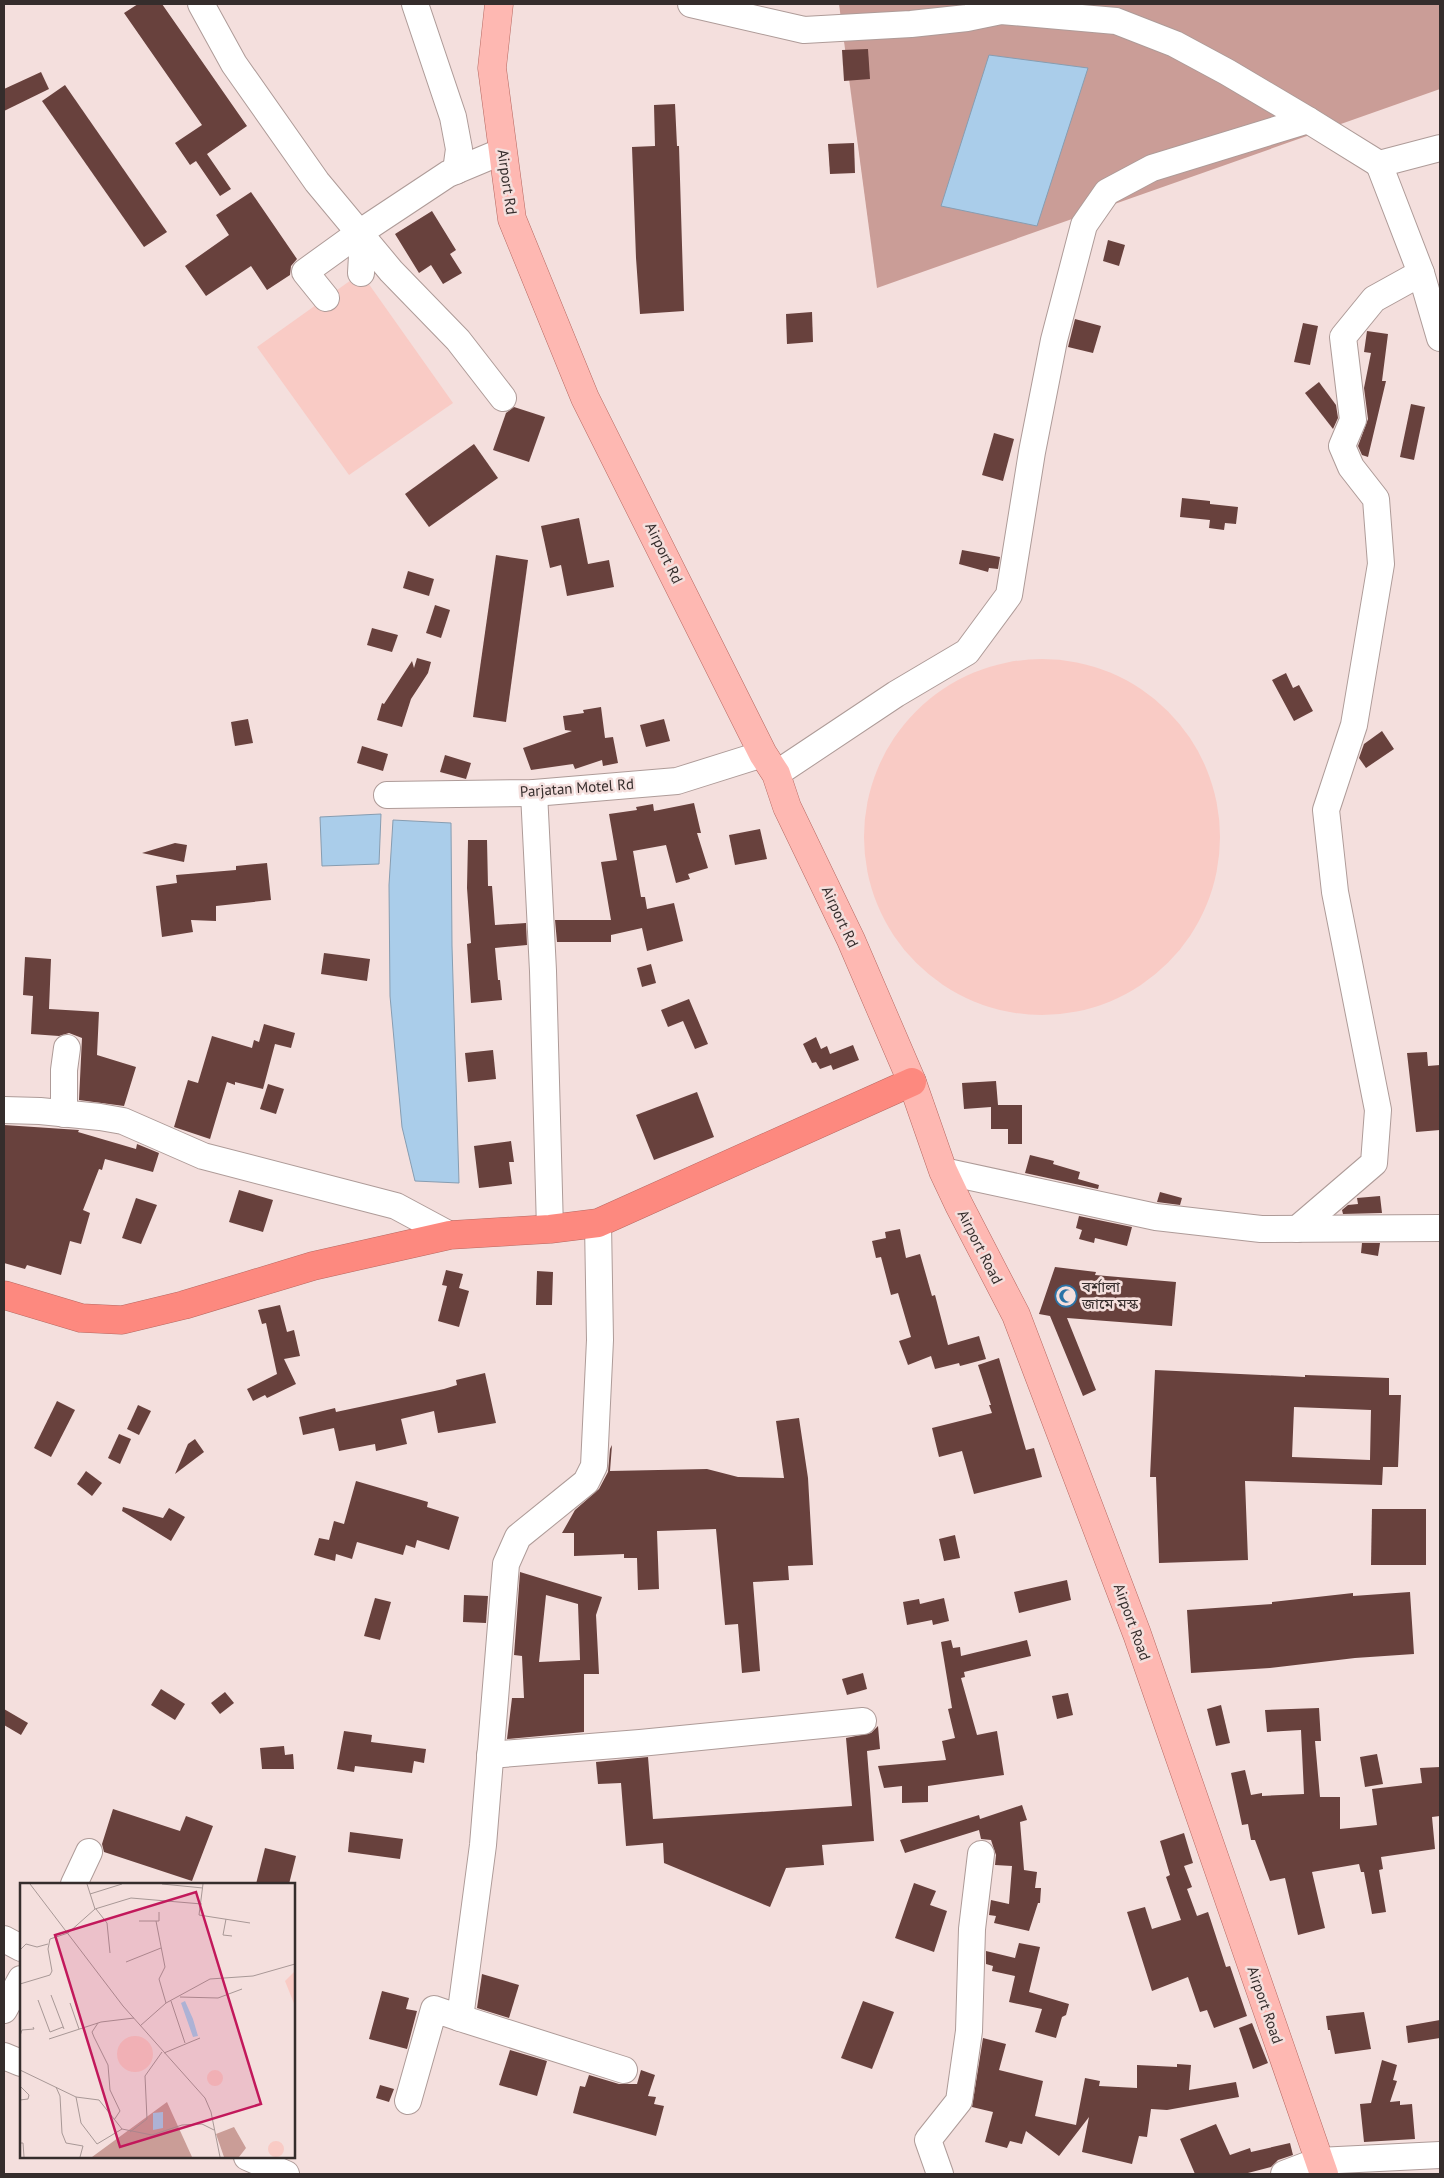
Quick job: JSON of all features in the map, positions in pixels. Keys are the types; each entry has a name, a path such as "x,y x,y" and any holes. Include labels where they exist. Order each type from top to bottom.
{"highway":[{"path":"4,1296 81,1318 122,1320 184,1305 313,1266 450,1235 550,1229 598,1223 912,1082"}],"main road":[{"name":"Airport Rd","path":"499,4 492,68 512,219 585,398 769,764 787,807 851,940 912,1082"},
{"name":"Airport Road","path":"912,1082 943,1171 1016,1315 1062,1436 1143,1652 1321,2167"}],"street":[{"path":"201,4 234,64 317,182 391,271 458,340 503,398"},
{"path":"415,4 453,117 459,148 456,171"},
{"path":"691,4 804,30 911,24 967,18 1001,11 1116,21 1175,44 1308,120 1379,164 1421,273 1440,338"},
{"name":"Parjatan Motel Rd","path":"387,795 534,793 677,780 769,764 896,694 967,652 1009,595 1032,452 1054,340 1084,226 1107,192 1152,168 1308,120"},
{"path":"1379,164 1440,148"},
{"path":"326,298 305,272 448,174 503,151"},
{"path":"361,235 361,273"},
{"path":"1297,1229 1374,1163 1378,1110 1335,892 1326,810 1354,725 1381,564 1376,499 1351,466 1342,446 1353,420 1343,337 1374,299 1421,273"},
{"path":"534,793 543,971 550,1229"},
{"path":"64,1114 64,1070 67,1048"},
{"path":"4,1110 40,1111 122,1121 203,1156 396,1206 450,1235"},
{"path":"943,1171 1156,1217 1261,1229 1440,1228"},
{"path":"460,2018 483,1845 506,1564 518,1536 586,1482 594,1466 600,1340 598,1223"},
{"path":"490,1755 640,1743 863,1721"},
{"path":"74,1883 89,1852"},
{"path":"940,2174 933,2160 928,2140 959,2101 969,2031 972,1929 981,1854"},
{"path":"4,1939 20,1947"},
{"path":"4,2010 20,1981"},
{"path":"408,2102 434,2009 624,2070"},
{"path":"4,2056 20,2063"},
{"path":"1284,2174 1321,2167 1440,2155"},
{"path":"248,2158 286,2174"}],"shaded area":[{"path":"839,4 1440,4 1440,89 877,288"},
{"path":"361,273 453,403 349,475 257,347"},
{"path":"1042,659 1077,662 1110,672 1141,689 1168,711 1190,738 1207,769 1217,802 1220,837 1217,872 1207,905 1190,936 1168,963 1141,985 1110,1002 1077,1012 1042,1015 1007,1012 974,1002 943,985 916,963 894,936 877,905 867,872 864,837 867,802 877,769 894,738 916,711 943,689 974,672 1007,662"}],"water":[{"path":"989,55 1088,68 1037,226 941,206"},
{"path":"381,814 379,864 322,866 320,817"},
{"path":"393,820 451,823 452,946 459,1183 415,1181 402,1127 390,996 389,885"}],"building":[{"path":"138,4 162,4 247,126 207,154 231,189 220,196 196,161 190,165 175,143 202,125 124,13"},
{"path":"868,49 870,79 844,81 842,50"},
{"path":"41,72 49,89 4,111 4,89"},
{"path":"65,85 167,232 144,247 42,101"},
{"path":"675,104 677,146 679,146 684,311 640,314 632,147 655,146 654,105"},
{"path":"854,143 855,173 830,174 828,144"},
{"path":"251,192 297,259 291,266 290,275 267,290 251,266 206,296 185,266 229,235 216,215"},
{"path":"432,211 456,250 450,254 462,273 443,284 431,265 419,273 395,234"},
{"path":"1108,240 1125,245 1119,266 1103,261"},
{"path":"812,312 813,342 787,344 786,314"},
{"path":"1075,319 1101,326 1093,353 1068,347"},
{"path":"1303,323 1318,326 1310,365 1294,362"},
{"path":"1367,331 1388,334 1382,381 1386,381 1368,457 1362,455 1358,446 1368,419 1364,388 1371,353 1364,352"},
{"path":"1319,382 1336,405 1338,418 1333,429 1305,393"},
{"path":"1411,404 1425,407 1414,460 1400,457"},
{"path":"514,407 545,417 529,462 493,450 506,413"},
{"path":"994,433 1014,439 1003,481 982,475"},
{"path":"474,444 498,478 429,527 405,494"},
{"path":"1182,498 1238,507 1236,524 1225,523 1224,530 1209,528 1210,520 1180,517"},
{"path":"579,518 588,564 609,560 614,587 567,596 561,565 550,568 541,526"},
{"path":"962,550 1000,557 998,569 989,568 988,572 959,564"},
{"path":"496,555 528,560 506,722 473,717"},
{"path":"408,571 434,579 429,596 403,588"},
{"path":"435,605 450,610 441,638 426,633"},
{"path":"372,628 398,635 392,652 367,645"},
{"path":"417,658 431,662 428,673 411,699 402,727 377,720 382,703 384,704 412,661 414,668"},
{"path":"1286,673 1293,688 1299,685 1313,711 1294,721 1272,680"},
{"path":"601,707 605,738 613,737 618,763 603,766 602,760 575,769 573,764 531,770 523,748 572,731 565,730 563,716 584,713 583,710"},
{"path":"248,719 253,743 235,746 231,722"},
{"path":"664,719 670,741 646,747 640,725"},
{"path":"1382,731 1394,749 1366,768 1359,758 1364,744"},
{"path":"362,746 388,754 383,771 357,763"},
{"path":"445,755 471,763 466,779 440,772"},
{"path":"694,803 701,833 697,833 708,868 688,874 690,879 676,883 666,845 633,851 641,897 645,897 647,909 674,903 683,941 647,951 642,928 611,935 611,942 557,942 555,920 611,920 601,862 617,860 609,814 637,810 636,807 653,804 654,811"},
{"path":"760,829 767,859 735,865 729,835"},
{"path":"468,840 487,840 488,886 492,886 495,925 526,923 527,945 495,948 502,1000 471,1003 467,944 471,943 467,888"},
{"path":"175,843 187,845 184,862 142,853"},
{"path":"267,863 271,900 216,906 216,921 191,920 193,932 162,937 156,886 177,883 176,875 236,870 236,866"},
{"path":"324,953 370,959 367,981 321,974"},
{"path":"25,957 51,959 49,1009 99,1012 97,1055 136,1067 124,1106 79,1100 82,1038 69,1033 59,1036 31,1034 33,996 23,995"},
{"path":"651,964 656,983 642,987 637,968"},
{"path":"689,999 708,1044 695,1049 683,1021 668,1027 661,1010"},
{"path":"264,1024 295,1033 291,1048 275,1044 263,1089 235,1082 235,1085 227,1082 210,1139 174,1127 188,1080 198,1083 212,1036 252,1048 254,1040 259,1042"},
{"path":"816,1037 821,1049 827,1046 830,1054 853,1045 859,1060 833,1070 831,1065 820,1069 816,1062 812,1063 803,1044"},
{"path":"493,1050 496,1079 468,1082 465,1053"},
{"path":"1427,1052 1428,1066 1440,1065 1440,1130 1416,1132 1407,1053"},
{"path":"996,1081 998,1105 1022,1105 1022,1144 1008,1144 1008,1129 991,1129 991,1107 964,1109 962,1083"},
{"path":"268,1084 284,1089 276,1114 260,1109"},
{"path":"697,1092 714,1137 654,1160 636,1115"},
{"path":"4,1125 79,1130 78,1132 136,1149 137,1144 159,1153 153,1172 105,1159 102,1170 99,1169 83,1210 90,1213 81,1244 70,1241 61,1275 27,1265 25,1269 4,1263"},
{"path":"511,1141 514,1162 509,1162 512,1184 479,1188 474,1146"},
{"path":"1030,1155 1054,1161 1053,1164 1080,1172 1078,1179 1099,1185 1098,1189 1025,1173"},
{"path":"239,1190 273,1200 263,1232 229,1222"},
{"path":"1160,1192 1182,1198 1180,1205 1157,1202"},
{"path":"1380,1196 1382,1213 1343,1214 1342,1210 1348,1205 1358,1204 1357,1198"},
{"path":"136,1198 157,1205 141,1244 122,1238"},
{"path":"1079,1216 1132,1227 1127,1246 1095,1238 1094,1243 1079,1239 1082,1230 1076,1228"},
{"path":"900,1229 906,1258 920,1254 932,1296 935,1295 948,1345 979,1336 986,1359 960,1366 959,1363 935,1369 931,1356 908,1365 899,1341 911,1337 898,1293 891,1295 881,1257 876,1258 872,1241 886,1238 885,1232"},
{"path":"1362,1243 1380,1243 1378,1256 1361,1253"},
{"path":"1055,1267 1096,1272 1095,1275 1176,1282 1172,1326 1067,1318 1096,1390 1083,1396 1050,1316 1039,1314"},
{"path":"446,1270 463,1274 459,1288 469,1291 459,1327 438,1321 447,1286 442,1285"},
{"path":"537,1271 553,1272 552,1305 536,1305"},
{"path":"280,1305 287,1332 294,1330 300,1356 284,1359 296,1384 267,1398 265,1395 253,1401 247,1389 277,1374 266,1323 262,1324 258,1310"},
{"path":"999,1358 1026,1450 1034,1448 1042,1477 974,1494 962,1451 939,1457 932,1428 992,1413 978,1365"},
{"path":"1155,1370 1305,1377 1305,1375 1389,1378 1389,1395 1401,1395 1398,1467 1383,1467 1382,1485 1245,1481 1248,1560 1159,1563 1156,1477 1150,1477","holes":["1294,1407 1371,1410 1370,1460 1292,1457"]},
{"path":"485,1373 496,1423 438,1433 434,1411 401,1419 407,1444 376,1451 375,1444 339,1451 334,1428 303,1435 299,1417 335,1408 336,1412 444,1389 457,1385 456,1380"},
{"path":"57,1401 75,1410 51,1457 34,1448"},
{"path":"138,1405 151,1411 139,1435 127,1429"},
{"path":"799,1418 808,1478 813,1565 788,1566 789,1580 753,1582 760,1671 742,1673 738,1624 725,1625 716,1529 657,1531 659,1589 638,1590 637,1558 624,1558 624,1554 574,1556 574,1533 562,1533 575,1510 599,1489 608,1472 612,1445 610,1471 707,1469 738,1477 784,1478 776,1421"},
{"path":"119,1434 131,1439 120,1464 108,1458"},
{"path":"195,1439 204,1452 175,1474 188,1444"},
{"path":"86,1471 102,1483 92,1496 77,1484"},
{"path":"356,1481 428,1502 427,1507 459,1517 449,1550 417,1540 415,1548 406,1545 403,1555 357,1542 352,1559 336,1554 335,1561 314,1555 319,1538 329,1540 334,1521 344,1524"},
{"path":"123,1507 163,1518 169,1508 185,1517 171,1541 122,1511"},
{"path":"1372,1509 1426,1509 1426,1565 1371,1565"},
{"path":"955,1535 960,1558 944,1561 939,1539"},
{"path":"520,1572 602,1597 596,1615 599,1674 584,1674 584,1732 507,1739 512,1698 524,1698 522,1656 514,1655","holes":["546,1595 578,1604 580,1660 539,1662"]},
{"path":"1067,1580 1071,1600 1019,1613 1014,1592"},
{"path":"1410,1592 1414,1654 1355,1658 1270,1668 1191,1673 1187,1610 1272,1604 1272,1602 1353,1593 1353,1596"},
{"path":"464,1595 488,1596 486,1623 463,1622"},
{"path":"375,1598 391,1602 380,1640 364,1636"},
{"path":"944,1598 949,1621 933,1625 932,1620 907,1625 903,1602 919,1599 920,1604"},
{"path":"951,1640 953,1648 960,1647 961,1656 1027,1640 1031,1656 964,1672 965,1677 961,1678 977,1735 997,1731 1004,1775 928,1786 928,1802 902,1803 902,1786 884,1788 878,1766 946,1760 942,1741 955,1738 948,1709 952,1708 941,1642"},
{"path":"863,1673 867,1689 847,1695 842,1679"},
{"path":"161,1689 185,1704 175,1720 151,1705"},
{"path":"225,1692 234,1703 220,1714 211,1703"},
{"path":"1068,1693 1073,1715 1057,1719 1052,1696"},
{"path":"1221,1705 1230,1743 1216,1746 1207,1709"},
{"path":"1319,1708 1321,1741 1315,1741 1320,1797 1340,1797 1340,1829 1377,1825 1372,1789 1422,1783 1420,1768 1440,1767 1440,1816 1432,1817 1435,1849 1381,1857 1383,1869 1379,1870 1386,1912 1372,1914 1364,1872 1361,1872 1359,1864 1312,1872 1325,1928 1298,1935 1285,1878 1270,1881 1255,1840 1251,1840 1248,1824 1242,1825 1231,1773 1245,1770 1251,1795 1262,1793 1262,1796 1304,1794 1301,1730 1267,1732 1265,1710"},
{"path":"4,1709 28,1723 21,1735 4,1725"},
{"path":"878,1726 880,1749 867,1751 874,1841 822,1845 824,1865 786,1868 770,1907 664,1863 663,1843 626,1846 621,1783 598,1784 596,1762 648,1757 653,1819 852,1806 846,1738 871,1733"},
{"path":"344,1731 372,1735 371,1742 426,1749 424,1763 414,1761 412,1773 355,1766 354,1772 337,1769"},
{"path":"284,1746 285,1755 293,1754 294,1769 262,1769 260,1748"},
{"path":"1377,1754 1383,1784 1365,1787 1360,1757"},
{"path":"1022,1805 1027,1820 1020,1822 1024,1870 1037,1872 1035,1888 1041,1888 1040,1903 1038,1903 1029,1931 994,1923 996,1916 989,1915 991,1900 1009,1904 1012,1866 995,1865 996,1855 991,1840 981,1839 979,1830 905,1853 900,1840 979,1815 980,1819"},
{"path":"113,1809 180,1831 186,1816 213,1826 192,1881 104,1852 102,1844"},
{"path":"350,1832 403,1839 400,1859 348,1852"},
{"path":"1184,1833 1193,1863 1184,1866 1192,1887 1187,1889 1197,1916 1208,1912 1226,1967 1230,1966 1247,2016 1214,2028 1207,2010 1200,2012 1188,1977 1152,1991 1127,1912 1145,1907 1152,1929 1181,1920 1166,1877 1170,1875 1160,1841"},
{"path":"265,1848 296,1856 289,1883 256,1883"},
{"path":"914,1883 936,1891 930,1905 947,1911 934,1952 895,1938"},
{"path":"1019,1943 1040,1947 1029,1992 1069,2004 1066,2015 1062,2017 1056,2038 1035,2032 1042,2009 1009,2002 1015,1976 992,1971 993,1966 986,1964 986,1951 1015,1958"},
{"path":"482,1974 519,1985 509,2018 477,2008"},
{"path":"382,1991 409,1998 406,2009 417,2011 407,2049 369,2039"},
{"path":"863,2001 894,2012 872,2069 841,2058"},
{"path":"1364,2012 1371,2049 1335,2054 1326,2016"},
{"path":"1440,2020 1440,2038 1408,2043 1406,2026"},
{"path":"1252,2023 1268,2063 1253,2069 1239,2028"},
{"path":"983,2038 1006,2044 999,2070 1043,2081 1035,2116 1076,2125 1085,2078 1100,2081 1099,2086 1137,2088 1137,2065 1177,2067 1177,2064 1191,2065 1189,2090 1236,2082 1239,2097 1167,2110 1151,2109 1147,2137 1139,2136 1132,2164 1082,2152 1089,2117 1059,2156 1026,2131 1022,2144 1010,2141 1007,2148 985,2142 993,2112 972,2107"},
{"path":"510,2050 547,2061 537,2096 499,2085"},
{"path":"1382,2060 1397,2065 1393,2080 1397,2081 1390,2102 1400,2101 1400,2105 1412,2104 1415,2139 1364,2142 1360,2104 1371,2103"},
{"path":"641,2070 655,2075 648,2096 656,2097 654,2104 664,2106 656,2136 573,2113 580,2086 585,2087 589,2075 619,2084 637,2084"},
{"path":"380,2085 394,2089 389,2102 376,2098"},
{"path":"1216,2124 1230,2155 1250,2148 1251,2152 1290,2143 1293,2155 1278,2160 1271,2167 1244,2174 1195,2174 1180,2139"}],"place":[{"name":"বর্শালা জামে মস্ক","path":"1066,1296"}]}
